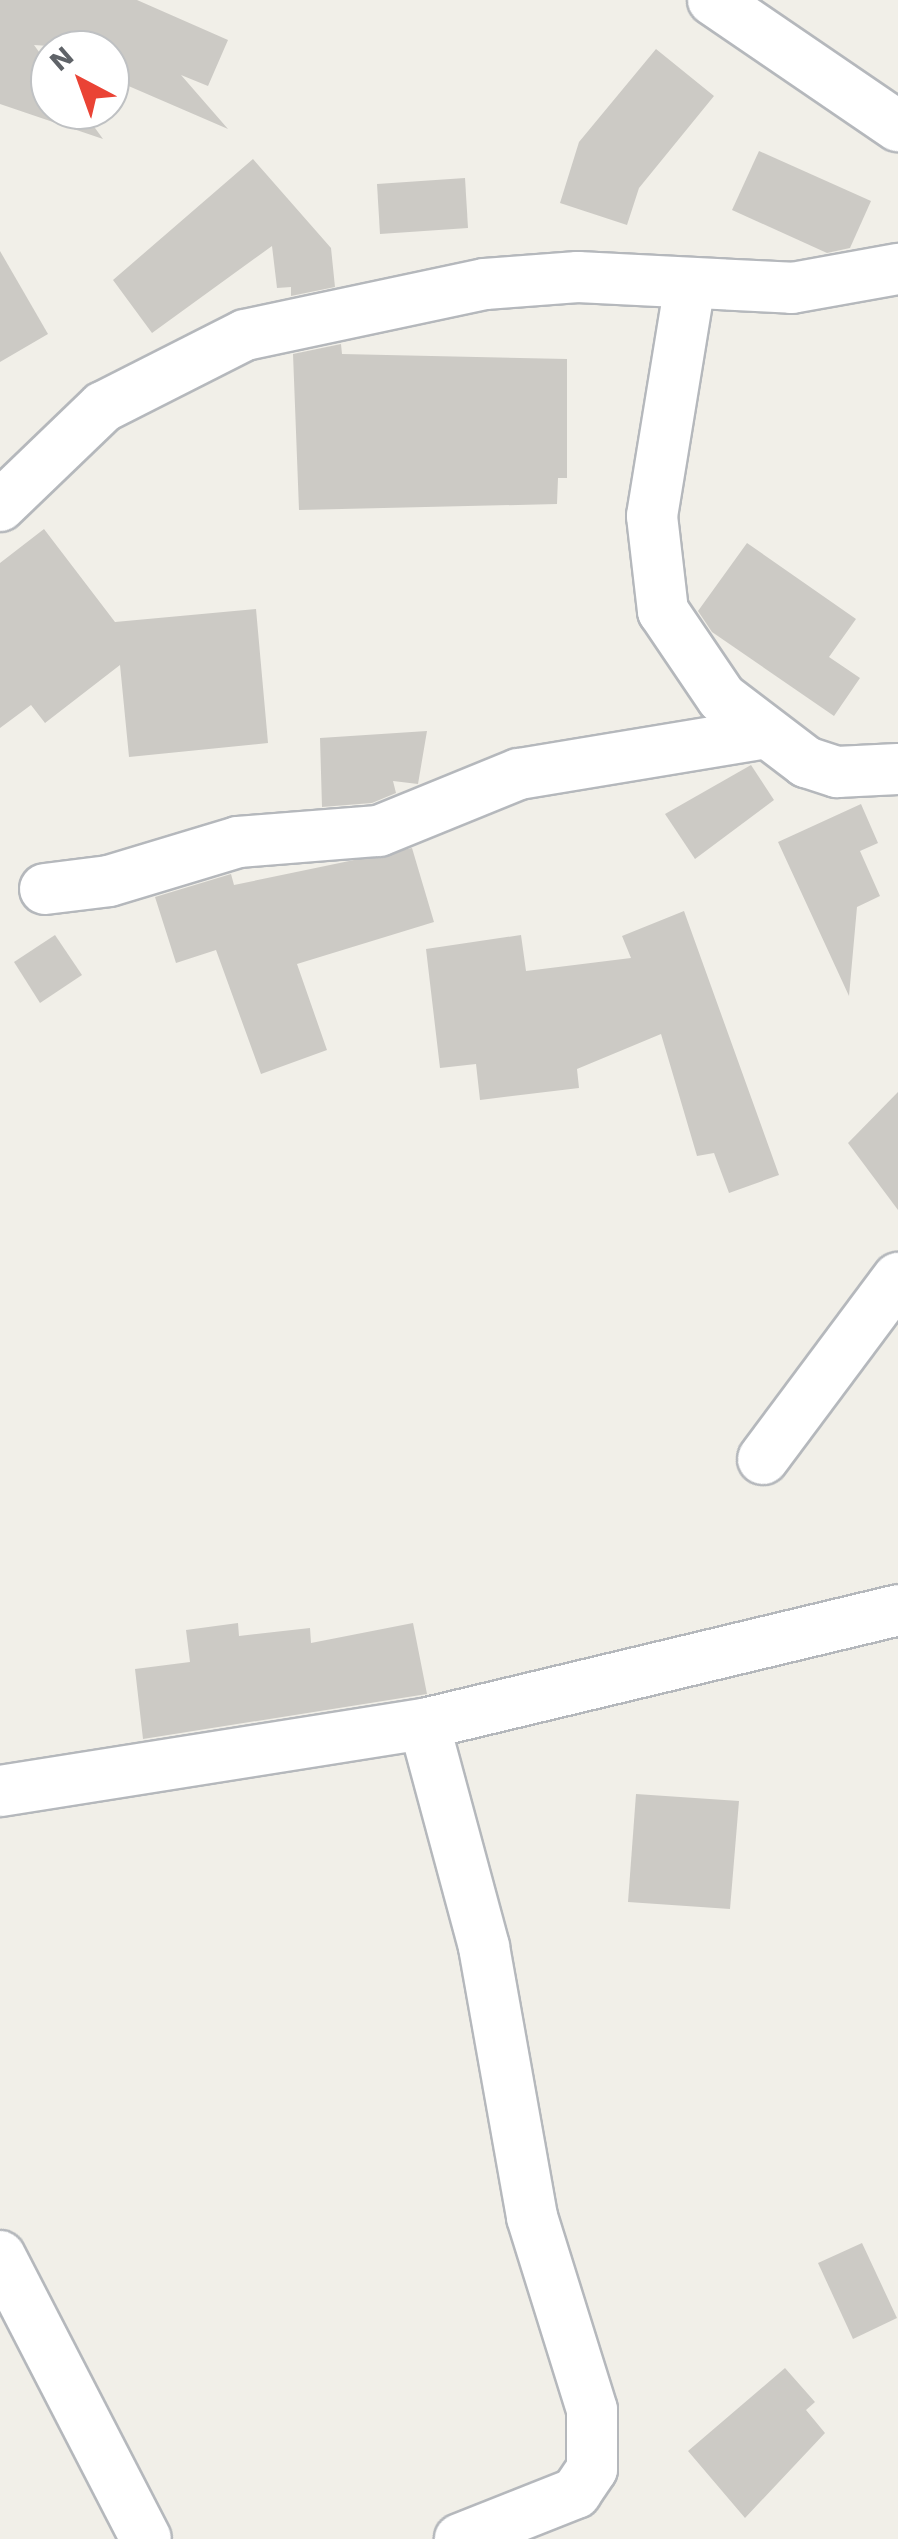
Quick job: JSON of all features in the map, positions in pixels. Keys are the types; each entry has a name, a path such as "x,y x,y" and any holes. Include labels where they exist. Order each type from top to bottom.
{"street":[{"path":"713,0 898,126"},
{"path":"0,506 103,407 245,336 485,284 578,277 690,284 831,286 898,269"},
{"path":"690,284 652,516 656,582 679,639 722,698 766,733 837,772 898,769"},
{"path":"45,889 109,881 238,842 379,831 519,774 766,733"},
{"path":"763,1458 898,1278"},
{"path":"0,1791 424,1724 898,1610"},
{"path":"424,1724 484,1947 532,2217 592,2410 592,2469 576,2493 460,2539"},
{"path":"0,2256 146,2539"}],"building":[{"path":"0,0 137,0 228,40 208,86 181,75 228,129 130,87 130,30 30,30 30,114 0,104"},
{"path":"656,49 714,96 639,188 627,225 560,203 579,142"},
{"path":"77,130 96,130 103,139"},
{"path":"759,151 871,201 850,248 827,253 732,210"},
{"path":"253,159 331,248 335,287 291,296 291,287 277,288 272,246 152,333 113,280"},
{"path":"465,178 468,228 380,234 377,184"},
{"path":"0,251 48,334 0,362"},
{"path":"341,344 342,354 567,359 567,478 558,478 557,504 299,510 293,354"},
{"path":"44,529 115,622 256,609 268,743 129,757 120,665 45,723 31,705 0,728 0,563"},
{"path":"747,543 856,619 829,657 860,678 834,716 712,632 698,611"},
{"path":"427,731 418,784 393,781 396,793 372,803 322,807 320,738"},
{"path":"751,765 774,800 695,859 665,814"},
{"path":"861,804 878,843 860,851 880,896 857,907 849,996 778,842"},
{"path":"412,848 434,922 297,964 327,1050 261,1074 216,950 176,963 155,897 231,874 234,885"},
{"path":"684,911 779,1175 729,1193 714,1153 697,1156 661,1034 577,1069 579,1088 480,1100 476,1064 440,1068 426,949 521,935 526,971 631,958 622,936"},
{"path":"55,935 82,975 40,1003 14,962"},
{"path":"898,1092 898,1210 848,1143"},
{"path":"238,1623 239,1636 310,1628 311,1643 413,1623 427,1694 143,1739 135,1669 190,1662 186,1630"},
{"path":"636,1794 739,1801 730,1909 628,1902"},
{"path":"862,2243 897,2318 853,2339 818,2263"},
{"path":"785,2368 815,2402 806,2410 825,2433 745,2518 688,2451"}]}
